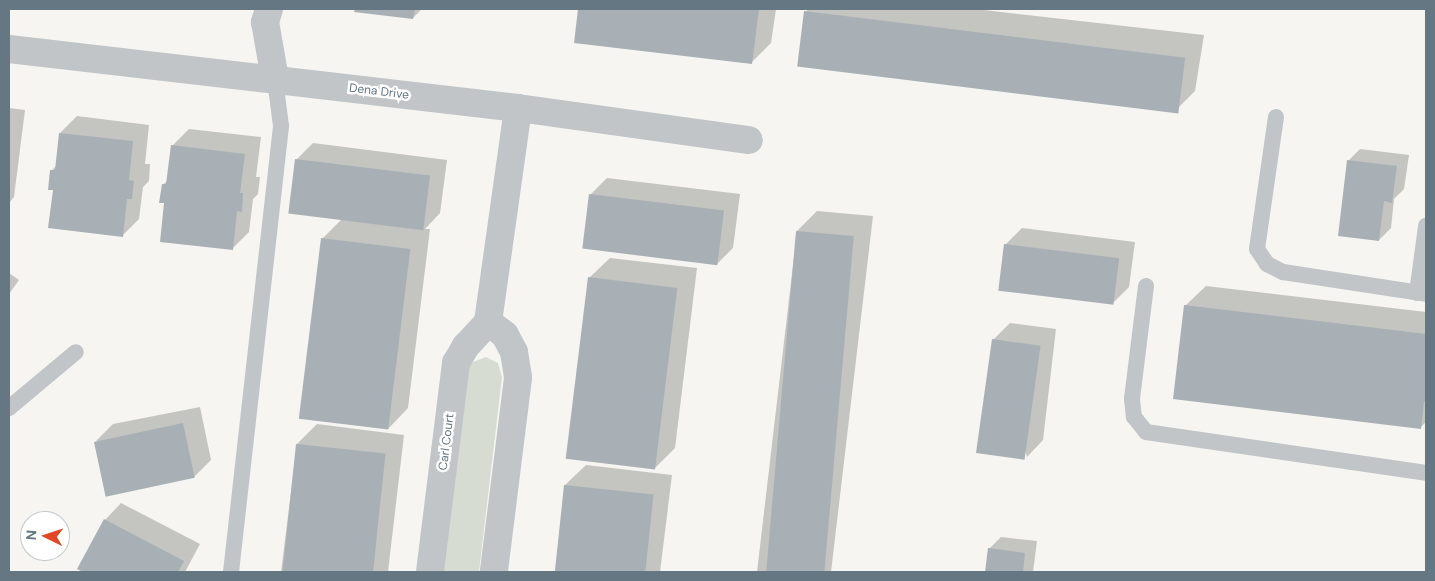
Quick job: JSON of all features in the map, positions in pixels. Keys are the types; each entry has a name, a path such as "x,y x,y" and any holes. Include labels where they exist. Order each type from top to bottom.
{"street":[{"path":"269,9 265,22 275,79"},
{"name":"Dena Drive","path":"9,49 518,108 749,140"},
{"path":"494,572 518,378 514,352 505,335 488,322 518,108"},
{"name":"Carl Court","path":"430,572 456,363 466,346 488,322"}],"lane":[{"path":"231,572 281,126 275,79"},
{"path":"1276,116 1257,250 1267,264 1283,272 1421,294 1426,226"},
{"path":"1146,286 1132,399 1134,417 1146,432 1426,472"},
{"path":"9,408 76,352"}],"shaded area":[{"path":"486,357 498,363 502,377 479,572 444,572 469,367 473,362"}],"building":[{"path":"355,9 415,9 413,19 354,12"},
{"path":"578,9 759,9 752,64 574,43"},
{"path":"804,11 1185,58 1178,113 797,67"},
{"path":"59,133 133,141 129,180 134,181 132,199 127,199 123,237 48,228 53,190 48,190 50,170 55,170"},
{"path":"171,145 245,154 240,193 243,193 242,212 237,211 233,250 160,242 164,203 159,203 162,184 166,184"},
{"path":"295,159 430,176 423,230 288,214"},
{"path":"1347,160 1397,166 1392,203 1384,201 1379,241 1338,236"},
{"path":"589,194 724,211 717,265 582,249"},
{"path":"796,231 854,236 824,572 766,572"},
{"path":"321,238 410,249 388,430 299,419"},
{"path":"1004,244 1119,258 1113,305 998,291"},
{"path":"588,277 677,288 655,470 566,459"},
{"path":"1184,305 1426,334 1426,402 1424,402 1421,429 1173,399"},
{"path":"992,339 1041,346 1025,460 976,453"},
{"path":"183,423 195,478 106,497 94,442"},
{"path":"296,444 386,453 373,572 283,572"},
{"path":"564,485 654,494 645,572 555,572"},
{"path":"104,519 184,561 178,572 83,572 77,569"},
{"path":"988,548 1025,553 1023,572 985,572"}]}
